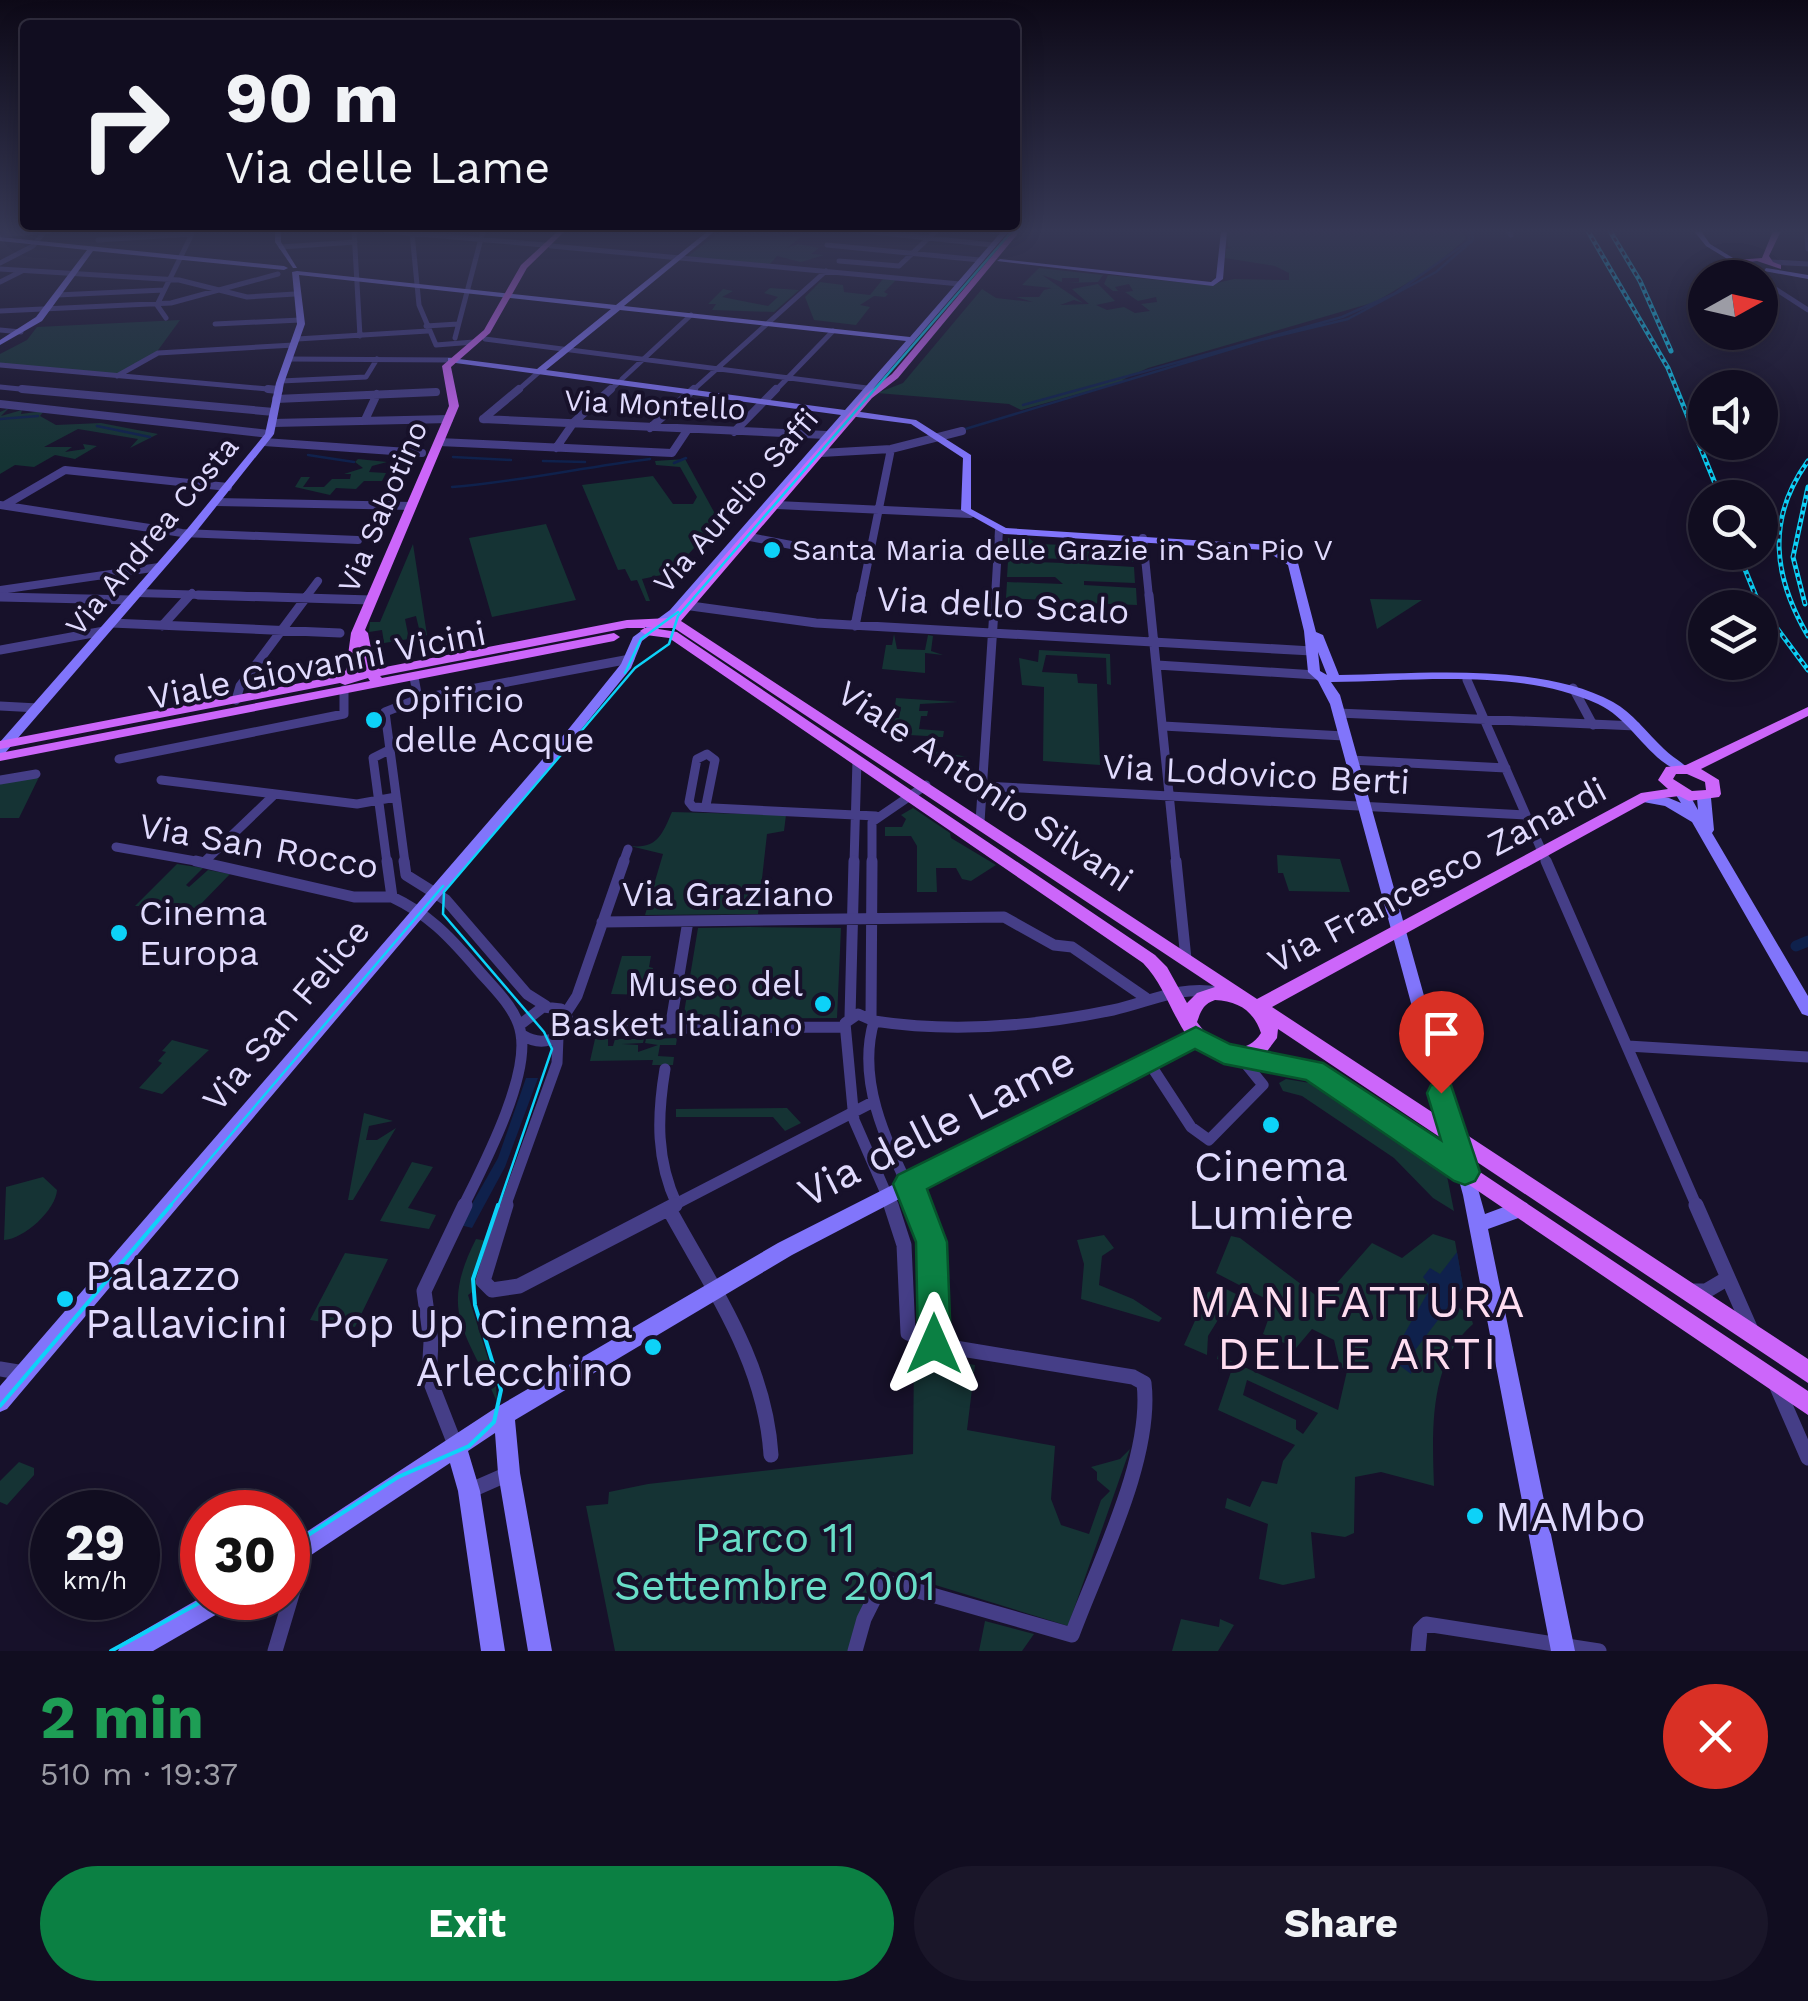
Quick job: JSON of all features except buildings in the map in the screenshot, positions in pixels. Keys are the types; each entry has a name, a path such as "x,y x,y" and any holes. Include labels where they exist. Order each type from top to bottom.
{"main road":[{"path":"451,360 486,339 505,308"},
{"path":"451,360 456,343 474,342 505,308"},
{"path":"917,340 947,308"},
{"name":"Via Aurelio Saffi","path":"678,625 850,413 895,376 917,340"},
{"name":"Via Sabotino","path":"346,684 363,619 455,402 445,368 451,360"},
{"name":"Via Sabotino","path":"363,619 375,679"},
{"path":"646,626 678,625"},
{"path":"646,626 678,625"},
{"name":"Viale Antonio Silvani","path":"678,625 857,760 1160,968 1192,1029"},
{"name":"Viale Antonio Silvani","path":"678,625 926,785 1808,1372"},
{"name":"Viale Giovanni Vicini","path":"2,749 646,626"},
{"name":"Viale Giovanni Vicini","path":"375,679 414,676 596,641 646,626"},
{"name":"Viale Giovanni Vicini","path":"2,749 144,730 235,706"},
{"name":"Via Francesco Zanardi","path":"1250,1002 1397,932 1544,853 1644,797 1675,772 1808,711"},
{"path":"1704,798 1716,790 1708,766 1715,755"},
{"path":"1681,794 1675,772 1709,778"},
{"name":"Via Francesco Zanardi","path":"1644,797 1681,794 1704,798"},
{"path":"1237,1055 1257,1050 1268,1038 1268,1020 1250,1002 1223,993 1197,1001 1192,1029 1217,1051 1318,1073 1808,1404"},
{"path":"1749,1365 1757,1338"}],"street":[{"path":"0,311 83,308"},
{"path":"160,308 166,318"},
{"name":"Via Andrea Costa","path":"2,749 216,502 270,428 278,390 296,342 298,308"},
{"path":"360,308 360,336"},
{"path":"421,308 436,346 456,343 463,308"},
{"path":"540,371 617,308"},
{"path":"628,308 917,340 942,308"},
{"path":"650,428 785,308"},
{"path":"0,343 47,310"},
{"path":"556,448 572,424 692,315"},
{"path":"215,324 300,320"},
{"path":"117,376 160,352 458,324"},
{"path":"0,330 20,332"},
{"path":"734,432 834,331"},
{"path":"486,339 867,388"},
{"name":"Via Aurelio Saffi","path":"678,625 826,435 917,340"},
{"path":"288,358 451,360 910,421 969,459 965,506 970,514"},
{"path":"278,390 366,377 377,359"},
{"path":"0,365 278,390 436,392"},
{"name":"Via Montello","path":"540,371 482,419 826,435"},
{"path":"2,388 422,453"},
{"path":"365,420 377,394"},
{"path":"0,404 270,428 448,418"},
{"path":"438,442 670,454 688,430"},
{"path":"821,453 891,449 962,431"},
{"path":"855,626 891,449"},
{"path":"1,506 65,470 228,487"},
{"path":"216,502 412,506"},
{"path":"777,505 970,514 999,530 1258,541 1296,560 1478,1224 1563,1649"},
{"path":"1,506 189,534 358,540"},
{"path":"980,822 999,530"},
{"path":"750,538 869,560"},
{"path":"1143,538 1186,959"},
{"path":"1208,540 1257,543 1291,560 1312,651 1325,673"},
{"path":"0,594 159,568"},
{"path":"235,706 240,686 318,581"},
{"path":"0,594 192,593 371,600"},
{"path":"162,626 192,593"},
{"name":"Via dello Scalo","path":"691,606 855,626 1312,651"},
{"name":"Via San Felice","path":"0,1402 629,662 646,626"},
{"path":"0,650 108,627 340,634"},
{"path":"596,641 629,662"},
{"path":"566,1013 529,996 434,891 406,876 386,709 418,699 629,662"},
{"path":"1156,665 1573,688 1614,707 1642,732 1652,755 1675,772"},
{"path":"414,676 418,699"},
{"path":"1467,680 1757,1338"},
{"path":"119,759 344,714 346,684"},
{"path":"1573,688 1593,725"},
{"path":"0,706 38,708"},
{"path":"1336,708 1484,721 1593,725 1642,732"},
{"path":"1162,726 1344,736"},
{"path":"143,752 144,730"},
{"path":"392,750 373,758 392,897 418,909 449,934 522,1030 540,1042 562,1033 670,1028 1001,1022 1112,1010 1143,995 1173,991 1198,988 1223,993"},
{"path":"706,805 715,758 704,754 697,760 689,804 706,805 854,811 876,816"},
{"path":"855,1651 860,1627 883,1581 1070,1638 1145,1428 1148,1393 1136,1378 934,1344 914,1338 907,1330 904,1245 852,1113 848,1027 857,760"},
{"path":"1350,760 1506,768"},
{"path":"0,780 36,774"},
{"path":"161,780 357,804 396,797"},
{"path":"926,785 876,816 872,826 873,1102 922,1209 931,1242 934,1344"},
{"name":"Via Lodovico Berti","path":"983,786 1526,816"},
{"path":"204,862 275,794"},
{"path":"1681,794 1704,826 1808,1010"},
{"path":"1644,797 1669,802 1704,826"},
{"path":"1704,798 1704,826"},
{"name":"Via San Rocco","path":"116,848 204,862 354,897 392,897"},
{"path":"628,849 577,996 566,1013 558,1059 484,1265 484,1284 502,1291 525,1283 873,1102"},
{"name":"Via Graziano","path":"602,922 1004,918 1054,946 1072,947 1143,995"},
{"path":"670,1028 688,922"},
{"path":"1143,995 1160,968"},
{"path":"493,1651 469,1491 428,1375 431,1342 424,1291 496,1138 515,1083 522,1030 531,1012 546,1006"},
{"path":"848,1027 872,1024"},
{"name":"Via delle Lame","path":"310,1541 504,1414 715,1290 886,1194 1148,1061 1192,1029"},
{"path":"1628,1046 1808,1058"},
{"path":"1148,1061 1192,1127 1207,1140 1216,1138 1263,1085 1237,1055"},
{"path":"665,1069 659,1117 660,1162 673,1207 758,1371 771,1455"},
{"path":"1478,1224 1520,1210"},
{"path":"1685,1290 1706,1291 1728,1278"},
{"path":"0,1369 25,1373"},
{"path":"1774,1382 1808,1458"},
{"path":"504,1414 509,1473 540,1651"},
{"path":"469,1491 509,1473"},
{"path":"130,1651 184,1620"},
{"path":"276,1651 282,1620"},
{"path":"1418,1651 1422,1625 1563,1649 1599,1651"}],"green space":[{"path":"713,308 778,308 774,312"},
{"path":"809,308 869,308 856,325 814,320"},
{"path":"966,308 1150,311 1146,308 1354,308 1148,368 1122,380 1135,378 1021,410 1009,404 877,393 903,383"},
{"path":"180,320 156,353 118,374 0,364 0,354 27,340 37,327"},
{"path":"9,408 1,416 22,410 21,414 44,411 40,416 56,425 101,423 158,434 130,448 138,439 78,429 44,447 72,447 65,452 85,449 83,444 97,446 75,459 55,455 34,467 15,465 0,474 0,412"},
{"path":"685,459 719,521 671,573 642,579 650,601 646,601 637,580 631,581 625,569 618,570 582,485 653,476 673,504 693,504 697,497 680,467 656,465 655,461"},
{"path":"355,462 387,462 372,466 369,472 386,473 382,481 364,481 356,489 336,488 330,495 295,487 301,477 310,477 303,487 324,487 332,479 350,479 351,474 344,474 363,468"},
{"path":"546,524 576,600 492,617 469,538"},
{"path":"1008,538 1029,538 1036,544 1132,547 1134,562 1091,559 1084,564 1134,567 1135,583 1084,581 1084,585 1136,588 1137,605 1085,603 1084,608 1064,607 1063,601 1006,598 1007,582 1063,584 1055,577 1007,577 1008,561 1063,563 1062,559 1008,557"},
{"path":"413,544 427,635 421,637 416,616 405,619 409,639 384,643 382,630 369,632 370,622 380,622"},
{"path":"1370,599 1419,600 1422,600 1377,629"},
{"path":"894,634 897,649 925,650 928,635 933,636 931,651 943,655 925,653 925,673 882,669 886,645 892,645"},
{"path":"1039,650 1110,654 1111,685 1107,684 1106,658 1046,655 1042,672 1077,674 1078,683 1097,684 1100,765 1043,761 1044,687 1022,685 1019,658 1038,662"},
{"path":"896,698 958,702 920,704 919,711 928,711 927,716 921,716 919,729 944,731 943,737 929,737 927,750 968,757 926,755 927,736 890,734 891,727 885,726 888,718 899,718 901,707 895,706"},
{"path":"39,777 19,818 0,818 0,783"},
{"path":"913,808 950,833 951,838 996,865 971,881 962,879 956,868 936,868 937,892 917,892 917,846 911,836 885,836 885,827 902,827 906,819 901,815"},
{"path":"672,812 786,815 784,831 767,834 758,914 645,915 663,854 630,846 653,843"},
{"path":"1277,855 1340,859 1350,892 1289,891 1283,873 1278,873"},
{"path":"177,864 203,868 186,885 189,887 208,870 230,874 197,908 135,906"},
{"path":"698,928 841,928 837,1018 683,1019"},
{"path":"622,956 651,956 648,995 611,994"},
{"path":"677,1038 676,1045 660,1045 658,1056 674,1057 673,1065 652,1065 653,1060 590,1061 595,1039 608,1039 608,1046 613,1046 615,1039 644,1039 643,1043 622,1044 638,1045 638,1052 658,1045 645,1043 646,1039"},
{"path":"172,1040 209,1050 162,1094 139,1088 162,1063 158,1061 166,1052 162,1051"},
{"path":"1286,1079 1316,1084 1441,1169 1447,1176 1454,1211 1433,1198 1394,1158 1302,1096 1283,1091 1279,1083"},
{"path":"787,1108 801,1123 785,1131 773,1117 676,1117 676,1109"},
{"path":"364,1113 393,1121 369,1126 366,1140 377,1140 396,1128 353,1200 348,1200"},
{"path":"412,1162 433,1167 408,1208 436,1215 429,1229 380,1221"},
{"path":"43,1177 57,1190 51,1206 29,1229 4,1240 6,1187"},
{"path":"1433,1234 1455,1241 1463,1287 1452,1302 1471,1317 1473,1324 1448,1357 1441,1377 1434,1420 1434,1486 1381,1472 1355,1477 1354,1533 1345,1537 1311,1532 1315,1578 1283,1585 1259,1579 1268,1524 1225,1508 1227,1498 1250,1507 1262,1481 1277,1484 1283,1461 1295,1445 1218,1410 1233,1366 1217,1359 1218,1355 1338,1410 1347,1371 1340,1366 1334,1340 1312,1329 1296,1348 1263,1334 1274,1303 1216,1273 1231,1236 1240,1238 1322,1300 1372,1243 1402,1258","holes":["1247,1380 1318,1413 1303,1434 1296,1429 1296,1420 1243,1395"]},
{"path":"1104,1235 1114,1248 1102,1256 1099,1285 1133,1299 1162,1318 1159,1322 1081,1299 1084,1264 1077,1240"},
{"path":"476,1239 488,1241 475,1290 468,1295 496,1384 497,1402 467,1339 458,1305 459,1286"},
{"path":"345,1253 388,1259 355,1327 310,1320"},
{"path":"1224,1288 1242,1297 1235,1316 1221,1315 1208,1336 1207,1355 1184,1345 1208,1292"},
{"name":"Parco 11 Settembre 2001","path":"914,1355 975,1365 967,1430 1055,1446 1051,1499 1061,1525 1089,1534 1101,1500 1110,1491 1097,1480 1097,1472 1091,1467 1120,1459 1130,1449 1068,1626 877,1567 849,1651 615,1651 586,1506 608,1504 609,1492 648,1484 913,1454"},
{"path":"19,1462 34,1468 34,1475 7,1505 0,1502 0,1481"},
{"path":"1181,1619 1219,1627 1220,1619 1234,1625 1218,1651 1172,1651"},
{"path":"985,1621 1034,1634 1022,1651 979,1651"}],"water":[{"path":"526,1078 538,1078 505,1167 472,1228 460,1225 498,1158"},
{"path":"1457,1252 1463,1287 1416,1349 1411,1374 1395,1362 1402,1338 1431,1287 1423,1277 1430,1268 1440,1274"}],"waterway":[{"path":"1023,405 1342,317 1362,308"},
{"path":"962,430 1261,340 1348,319 1369,308"},
{"path":"0,419 38,416"},
{"path":"97,426 150,437"},
{"path":"308,455 354,462"},
{"path":"453,457 511,460"},
{"path":"674,463 686,458"},
{"path":"452,487 650,459"},
{"path":"543,461 585,462"},
{"path":"1796,946 1808,941"}],"tram line":[{"path":"498,1207 552,1049 544,1032 443,914 444,892 635,668 669,644 678,616 945,308"},
{"path":"625,673 641,639 678,612"},
{"path":"169,1207 443,886"},
{"path":"0,1406 171,1205"},
{"path":"310,1534 398,1477 469,1446 494,1422 501,1390 475,1305 473,1279 498,1205"},
{"path":"111,1651 180,1613"}],"railway":[{"path":"1633,308 1668,368 1714,480"},
{"path":"1652,308 1671,351"},
{"path":"1808,461 1785,504 1779,548 1787,592 1808,636"},
{"path":"1805,604 1793,557 1808,487"},
{"path":"1745,570 1759,604 1808,670"}],"place":[{"name":"Santa Maria delle Grazie in San Pio V","path":"772,550"},
{"name":"Opificio delle Acque","path":"374,720"},
{"name":"Cinema Europa","path":"119,933"},
{"name":"Museo del Basket Italiano","path":"823,1004"},
{"name":"Cinema Lumière","path":"1271,1125"},
{"name":"Palazzo Pallavicini","path":"65,1299"},
{"name":"Pop Up Cinema Arlecchino","path":"653,1347"},
{"name":"MAMbo","path":"1475,1516"}],"district":[{"name":"MANIFATTURA DELLE ARTI","path":"1358,1327"}],"route":[{"path":"934,1344 931,1242 922,1209 908,1184 1177,1046 1196,1037 1224,1054 1314,1071 1465,1172 1441,1093"}]}
